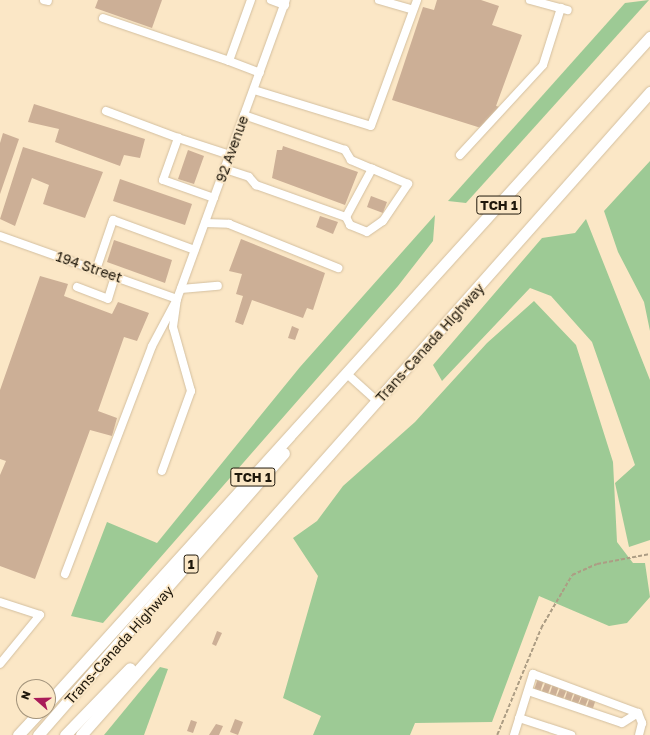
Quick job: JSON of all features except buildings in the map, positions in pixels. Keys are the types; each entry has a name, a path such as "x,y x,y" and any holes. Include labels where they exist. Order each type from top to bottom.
{"highway":[{"name":"Trans-Canada Highway","path":"56,694 650,37"},
{"name":"Trans-Canada Highway","path":"81,735 206,591 378,402 650,92"},
{"name":"Trans-Canada Highway","path":"38,735 191,563 336,386"},
{"name":"Trans-Canada Highway","path":"65,735 206,591"},
{"path":"18,735 33,719"}],"street":[{"path":"229,61 251,0"},
{"path":"271,0 285,2"},
{"path":"379,0 413,10"},
{"path":"254,90 370,126 417,0"},
{"path":"460,155 543,65 564,9 530,0"},
{"name":"92 Avenue","path":"178,299 285,2"},
{"path":"103,18 260,73"},
{"path":"106,111 178,138 230,155"},
{"path":"225,169 250,177 256,185 346,216 350,226 367,232 383,221 408,184 351,160 345,150 244,115"},
{"path":"178,138 163,180 214,198"},
{"path":"346,216 372,169"},
{"path":"96,270 113,220 195,250"},
{"path":"205,223 229,224 338,268"},
{"name":"194 Street","path":"0,236 178,299"},
{"path":"77,287 108,298 115,276"},
{"path":"181,289 218,286"},
{"path":"162,472 191,391 173,327 178,299"},
{"path":"65,574 152,346 178,299"},
{"path":"347,374 378,402"},
{"path":"0,602 40,615 0,664"},
{"path":"514,735 533,674 638,713 642,723 639,735"},
{"path":"528,691 622,723 638,713"},
{"path":"519,718 571,735"}],"path":[{"path":"497,735 541,628 572,575 597,564 650,554"}],"green space":[{"path":"649,0 466,203 448,201 625,3"},
{"path":"650,161 650,331 644,302 618,252 604,211"},
{"path":"435,215 433,241 398,286 103,623 71,616 107,522 157,543 300,367"},
{"path":"586,219 650,380 650,540 629,547 615,483 635,465 592,342 551,296 530,288 442,381 433,365 542,238 575,233"},
{"path":"534,301 576,345 613,462 617,542 633,563 645,563 650,597 627,623 609,626 539,596 492,722 415,723 410,735 313,735 321,716 283,698 318,576 293,538 317,521 343,486 415,422 487,343"},
{"path":"160,667 168,669 144,735 104,735"}]}
